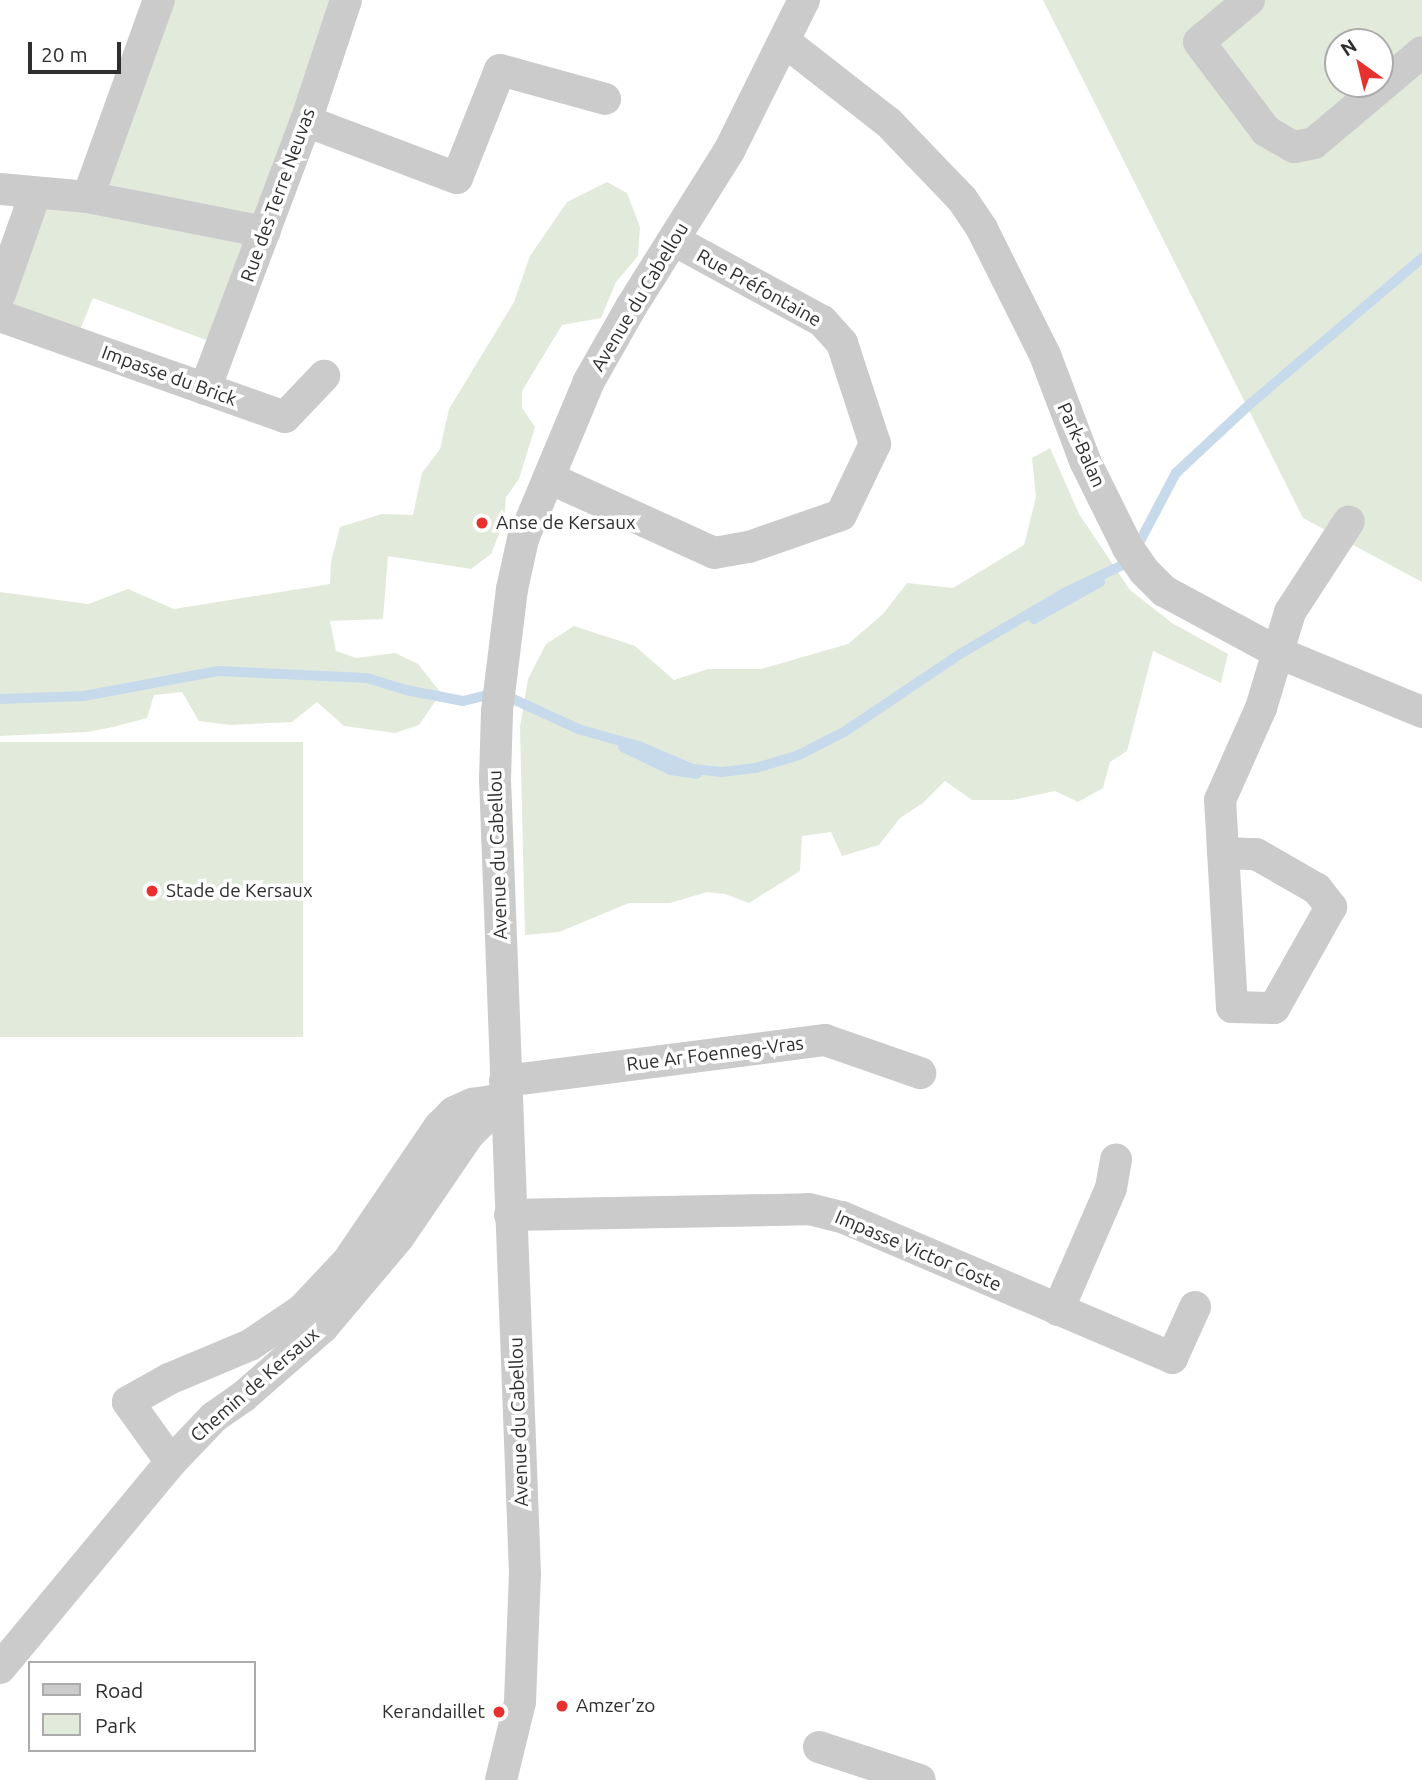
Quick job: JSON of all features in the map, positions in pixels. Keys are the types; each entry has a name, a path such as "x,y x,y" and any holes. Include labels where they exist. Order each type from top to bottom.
{"street":[{"path":"88,197 159,0"},
{"name":"Rue des Terre Neuvas","path":"205,389 306,121 346,0"},
{"name":"Avenue du Cabellou","path":"501,1780 511,1750 520,1702 525,1587 495,779 497,711 512,589 523,539 589,381 631,307 729,151 804,0"},
{"path":"1249,0 1199,42 1265,131 1294,147 1314,143 1422,52"},
{"name":"Park-Balan","path":"784,41 889,123 962,199 982,229 1045,355 1086,461 1128,548 1145,572 1164,591 1279,653 1422,712"},
{"path":"306,121 457,178 500,69 605,99"},
{"path":"0,189 88,197 265,232"},
{"path":"0,294 35,194"},
{"name":"Rue Préfontaine","path":"549,478 714,554 749,547 841,515 875,444 842,344 822,321 674,241"},
{"name":"Impasse du Brick","path":"0,316 285,417 324,376"},
{"path":"1223,853 1255,854 1317,889 1331,907 1274,1008 1232,1007 1223,853 1220,800 1261,708 1290,612 1349,521"},
{"name":"Rue Ar Foenneg-Vras","path":"171,1462 128,1402 169,1379 250,1345 302,1310 348,1261 439,1127 454,1112 505,1090 825,1040 920,1073"},
{"name":"Chemin de Kersaux","path":"0,1668 171,1462 214,1417 244,1396 323,1327 405,1228 469,1133 505,1090"},
{"path":"1058,1310 1111,1188 1116,1159"},
{"name":"Impasse Victor Coste","path":"510,1214 809,1209 842,1216 1172,1359 1195,1307"},
{"path":"819,1748 920,1780"}],"green space":[{"path":"167,0 338,0 257,218 99,182"},
{"path":"1043,0 1422,0 1422,582 1303,518"},
{"path":"607,182 627,193 640,227 638,256 616,282 601,318 562,325 522,391 522,408 535,427 519,479 506,497 504,522 491,554 471,569 388,556 383,619 330,621 336,651 356,658 395,653 418,664 441,693 419,725 395,733 344,726 317,702 292,722 230,725 199,721 182,692 154,695 147,718 113,727 87,732 0,736 0,592 88,604 128,589 174,609 330,584 331,562 340,527 382,514 413,515 422,473 440,449 449,409 514,302 530,256 567,202"},
{"path":"44,197 249,239 209,341 93,298 78,335 3,311"},
{"path":"1050,448 1079,514 1130,590 1172,623 1228,654 1221,683 1153,651 1127,751 1110,762 1103,788 1078,802 1055,791 1013,800 972,800 945,781 923,803 900,818 879,845 842,856 831,832 802,836 800,871 749,903 725,894 707,892 670,903 629,903 559,932 525,935 520,727 528,679 546,644 574,626 635,646 674,680 708,669 761,669 848,644 883,614 907,583 953,588 1024,545 1036,497 1032,458"},
{"name":"Stade de Kersaux","path":"0,742 303,742 303,1037 0,1037"}],"waterway":[{"path":"0,699 84,696 218,671 367,678 406,690 463,701 498,692 578,729 639,746 693,769 722,772 756,768 799,755 844,732 960,654 1068,591 1129,562 1176,473 1250,404 1422,258"},
{"path":"1034,619 1100,582"},
{"path":"623,747 670,770 697,774"}],"place":[{"name":"Anse de Kersaux","path":"482,523"},
{"name":"Stade de Kersaux","path":"152,891"},
{"name":"Amzer’zo","path":"562,1706"},
{"name":"Kerandaillet","path":"499,1712"}]}
